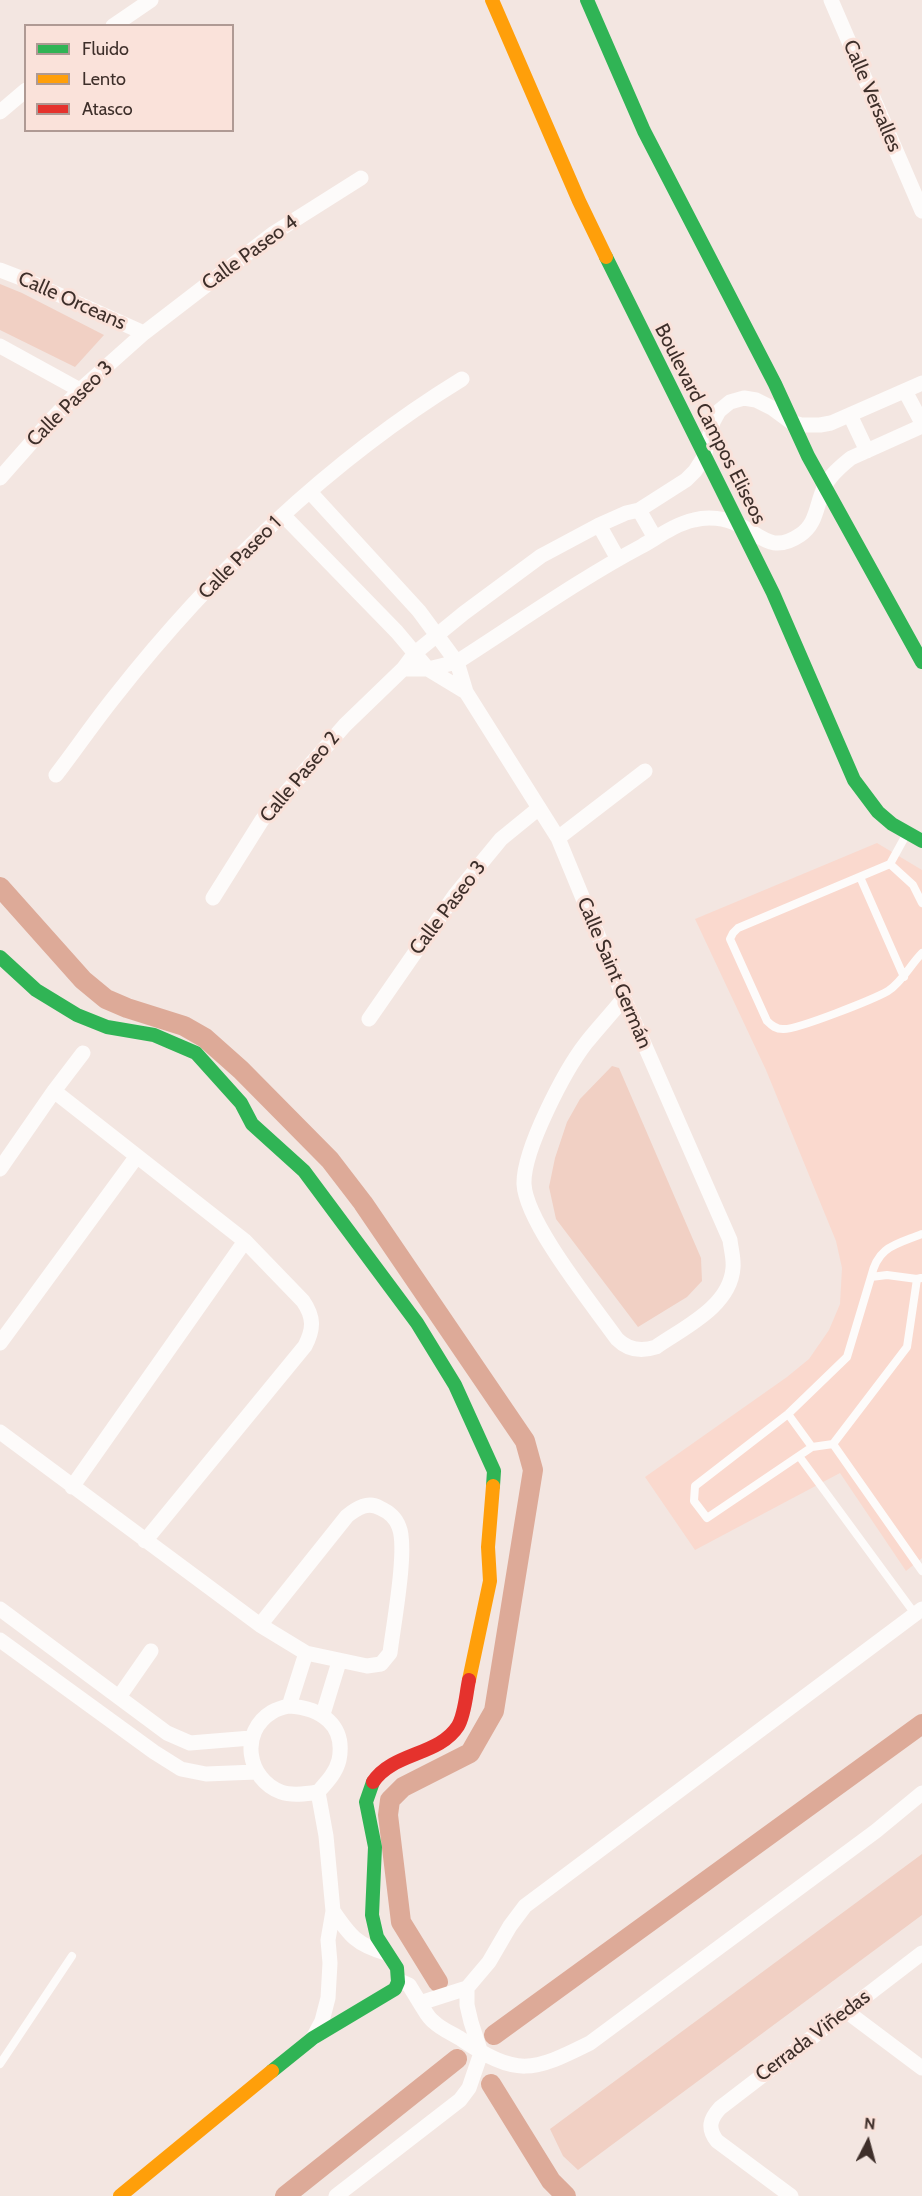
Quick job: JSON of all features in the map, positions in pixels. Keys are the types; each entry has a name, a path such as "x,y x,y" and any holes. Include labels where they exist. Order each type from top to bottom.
{"main road":[{"name":"Boulevard Campos Eliseos","path":"492,0 579,201 704,457 773,592 841,755 854,780 878,812 922,841"},
{"path":"587,0 644,131 776,384 791,422 824,487 922,662"},
{"path":"0,957 22,979 64,1010 108,1028 141,1032 187,1047 196,1053 241,1103 252,1124 304,1171 417,1323 455,1385 494,1471 489,1547 490,1581 459,1724 447,1739 383,1770 369,1787 364,1809 375,1844 371,1921 378,1940 399,1971 400,1981 395,1989 312,2038 120,2196"}],"street":[{"path":"116,24 152,0"},
{"name":"Calle Versalles","path":"831,0 837,7 922,211"},
{"path":"0,112 24,92"},
{"name":"Calle Paseo 4","path":"144,333 274,233 361,178"},
{"name":"Calle Orceans","path":"0,270 144,333"},
{"name":"Calle Paseo 3","path":"0,478 80,390 144,333"},
{"path":"0,346 80,390"},
{"name":"Calle Paseo 1","path":"56,776 116,695 230,565 283,515 384,431 462,379"},
{"path":"704,457 713,422 719,411 730,402 744,398 756,400 791,422 820,425 831,423 922,383"},
{"path":"403,669 428,669 457,662 618,558 681,524 695,519 719,519 739,525 768,542 790,540 801,535 815,517 824,487 841,466 851,458 922,425 905,391"},
{"path":"850,415 867,451"},
{"name":"Calle Paseo 2","path":"213,898 262,820 345,725 403,669 415,653 541,556 599,525 639,510 686,480 704,457"},
{"name":"Calle Saint Germán","path":"310,492 419,611 457,662 466,692 558,838 624,998 730,1240 733,1267 726,1290 719,1300 707,1312 656,1347 647,1350 633,1349 623,1345 617,1339 541,1232 524,1184 532,1144 566,1075 586,1044 624,998"},
{"path":"639,510 655,538"},
{"name":"Calle Saint Germán","path":"283,515 397,632 428,669 466,692"},
{"path":"599,525 618,558"},
{"path":"558,838 645,771"},
{"name":"Calle Paseo 3","path":"369,1019 455,895 501,839 539,808"},
{"path":"0,1169 83,1053"},
{"path":"54,1091 245,1241 303,1301 310,1311 313,1323 311,1335 305,1346 145,1541"},
{"path":"0,1343 137,1156"},
{"path":"72,1487 245,1241"},
{"path":"0,1432 260,1625 306,1653 339,1662 367,1666 381,1664 390,1653 403,1548 400,1528 390,1513 376,1505 360,1506 347,1516 260,1625"},
{"path":"420,2003 466,1988 489,1962 510,1926 525,1906 919,1612"},
{"path":"2,1615 119,1696 167,1733 190,1743 251,1738"},
{"path":"0,1640 154,1752 181,1769 206,1774 256,1772"},
{"path":"119,1696 151,1651"},
{"path":"289,1706 306,1653"},
{"path":"323,1714 339,1662"},
{"path":"289,1706 307,1707 323,1714 334,1728 340,1744 339,1762 331,1777 318,1792 283,1793 267,1785 256,1772 250,1755 251,1738 259,1722 272,1711 289,1706"},
{"path":"312,2038 322,2021 328,1998 330,1963 328,1940 333,1911 326,1836 318,1792"},
{"path":"400,1981 409,1985 433,2022 481,2053 518,2068 552,2062 590,2043 876,1831 922,1794"},
{"path":"333,1911 347,1931 357,1940 367,1947 386,1953"},
{"name":"Cerrada Viñedas","path":"791,2196 717,2141 712,2134 710,2124 713,2116 720,2108 922,1953"},
{"path":"336,2196 460,2100 469,2088 481,2053 467,2005 466,1988"},
{"path":"846,2011 922,2068"}],"lane":[{"path":"907,833 890,864 738,928 730,939 767,1021 774,1028 785,1030 804,1026 888,991 904,977 922,953"},
{"path":"890,864 914,885 922,903"},
{"path":"860,877 904,977"},
{"path":"872,1277 887,1275 920,1278 907,1347 833,1443 812,1447 707,1518 694,1501 695,1486 788,1414 847,1357 872,1277 880,1255 889,1247 922,1234"},
{"path":"788,1414 812,1447"},
{"path":"833,1443 922,1571"},
{"path":"799,1456 919,1612"},
{"path":"0,2064 72,1956"}],"shaded area":[{"path":"0,284 104,335 75,367 0,330"},
{"path":"877,843 922,870 922,1558 906,1571 840,1473 695,1550 645,1477 809,1359 829,1330 840,1304 842,1268 836,1241 766,1070 695,919"},
{"path":"612,1066 619,1068 701,1258 702,1281 687,1297 638,1327 556,1219 549,1187 555,1158 567,1122 580,1099"},
{"path":"922,1854 922,1915 578,2170 563,2156 550,2129"}],"waterway":[{"path":"0,887 83,980 106,999 184,1026 205,1038 241,1070 330,1160 363,1203 525,1441 533,1470 494,1711 470,1753 403,1787 390,1800 388,1815 401,1922 438,1982"},
{"path":"494,2035 922,1724"},
{"path":"285,2196 457,2059"},
{"path":"491,2084 551,2181 566,2196"}],"traffic: fast":[{"path":"587,0 644,131 775,384 808,456 922,662"},
{"path":"606,257 773,593 854,780 878,812 892,824 922,841"},
{"path":"0,957 36,990 77,1015 107,1027 154,1035 196,1053 241,1103 252,1124 304,1171 417,1323 455,1385 494,1471 493,1486"},
{"path":"272,2071 313,2038 395,1989 398,1982 397,1968 377,1937 372,1915 375,1847 366,1802 373,1782"}],"traffic: slow":[{"path":"492,0 579,201 606,257"},
{"path":"469,1680 490,1581 488,1547 493,1486"},
{"path":"120,2196 272,2071"}],"traffic: jam":[{"path":"373,1782 392,1765 450,1736 462,1716 469,1680"}]}
